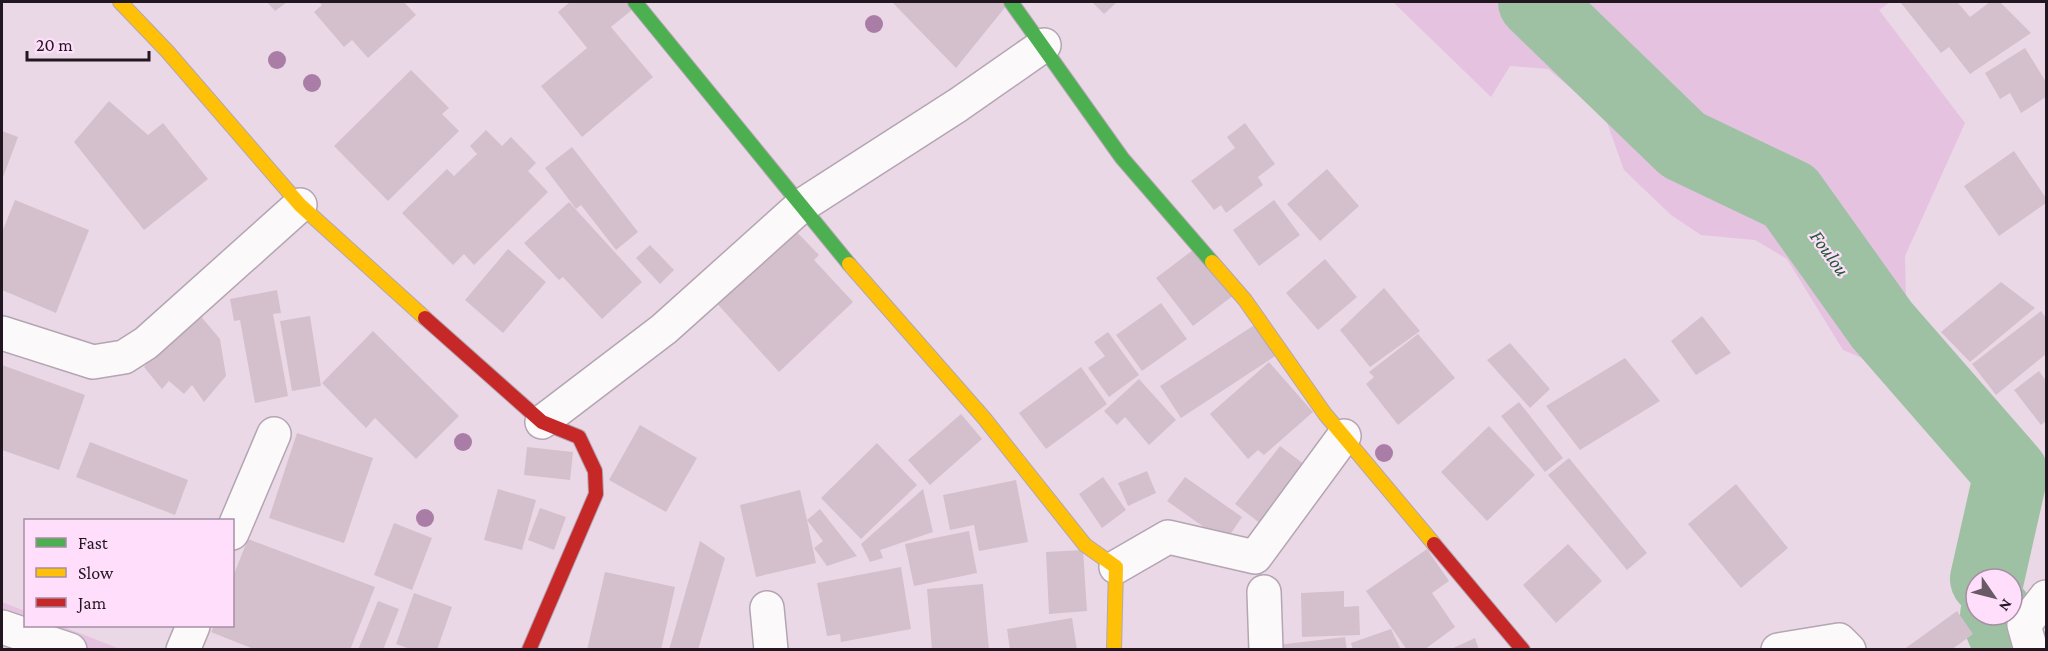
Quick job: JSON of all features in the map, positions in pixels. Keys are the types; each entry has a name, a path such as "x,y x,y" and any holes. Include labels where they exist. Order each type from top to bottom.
{"street":[{"path":"120,2 167,51 300,205 542,422 579,437 595,471 596,494 529,650"},
{"path":"635,2 869,289 984,418 1085,545 1116,567"},
{"path":"1011,2 1044,45 1122,158 1245,300 1318,404 1523,650"},
{"path":"542,422 664,329 801,206 958,105 1044,45"},
{"path":"2,333 93,362 124,357 146,343 300,205"},
{"path":"234,528 274,435"},
{"path":"1116,567 1168,537 1255,557 1344,436"},
{"path":"1114,650 1116,567"},
{"path":"1264,592 1266,650"},
{"path":"2031,650 2024,625 2046,597"},
{"path":"767,608 771,650"},
{"path":"2,627 70,650"},
{"path":"183,650 193,627"},
{"path":"1778,650 1839,640 1849,650"}],"shaded area":[{"path":"1393,2 1890,2 1879,10 1965,123 1905,256 1907,348 1874,363 1843,350 1787,259 1755,240 1701,235 1671,215 1624,170 1605,117 1548,69 1510,66 1491,97"},
{"path":"2,602 24,611 24,627 64,627 120,649 2,649"}],"building":[{"path":"267,2 287,2 275,11"},
{"path":"318,2 404,2 416,15 368,58 352,40 344,47 314,12 322,5"},
{"path":"570,2 627,2 633,9 611,27 653,77 582,137 541,86 587,48 558,12"},
{"path":"892,2 1003,2 1007,5 956,68"},
{"path":"1092,2 1117,2 1104,14"},
{"path":"1957,2 1970,17 1990,2 2000,2 2031,33 1970,74 1949,47 1941,53 1901,3"},
{"path":"2025,48 2046,82 2046,97 2021,113 2010,93 2000,99 1985,73"},
{"path":"411,70 449,108 442,114 459,131 388,201 334,146"},
{"path":"109,101 148,135 163,123 208,179 144,230 74,142"},
{"path":"1245,123 1275,164 1258,177 1263,185 1226,213 1221,205 1214,210 1191,181 1235,148 1227,137"},
{"path":"486,130 502,146 511,137 536,163 528,171 548,192 474,265 464,254 453,265 402,213 447,169 454,176 477,154 470,146"},
{"path":"2,131 18,137 2,180"},
{"path":"572,147 638,232 616,250 581,205 576,209 545,168"},
{"path":"2014,151 2046,198 2046,203 1999,236 1964,186"},
{"path":"1327,169 1359,206 1320,241 1287,204"},
{"path":"15,200 89,230 56,313 2,290 2,232"},
{"path":"1274,200 1300,235 1259,266 1233,230"},
{"path":"569,202 642,282 602,319 563,277 559,280 524,243"},
{"path":"790,225 819,255 814,260 853,302 779,372 712,298"},
{"path":"650,245 674,270 660,284 636,258"},
{"path":"1197,247 1234,295 1193,326 1156,278"},
{"path":"508,249 546,282 503,333 465,300"},
{"path":"1325,259 1357,297 1318,330 1286,293"},
{"path":"2001,282 2035,308 1970,362 1941,332"},
{"path":"1384,288 1420,331 1370,367 1340,330"},
{"path":"277,290 281,313 273,314 288,396 255,403 240,320 234,321 230,299"},
{"path":"1161,303 1187,339 1142,371 1116,335"},
{"path":"193,307 220,339 226,376 204,402 192,385 184,394 169,381 162,389 144,367"},
{"path":"2041,311 2046,318 2046,354 1996,395 1972,364"},
{"path":"310,316 321,386 292,391 280,321"},
{"path":"1702,316 1731,353 1696,375 1671,341"},
{"path":"1256,324 1277,355 1181,418 1160,386"},
{"path":"373,331 459,416 416,459 375,418 366,428 322,383"},
{"path":"1108,332 1139,375 1109,397 1088,368 1105,356 1094,342"},
{"path":"1418,334 1455,378 1398,425 1366,384 1374,377 1369,372"},
{"path":"1510,343 1550,389 1530,408 1487,360"},
{"path":"1625,358 1660,401 1580,450 1546,406"},
{"path":"1269,362 1313,412 1264,455 1258,450 1248,459 1210,414"},
{"path":"2,365 85,395 59,470 2,450"},
{"path":"1081,367 1107,404 1046,449 1019,413"},
{"path":"2039,371 2046,381 2046,421 2041,425 2014,390"},
{"path":"1139,379 1176,420 1149,445 1125,417 1117,425 1104,411"},
{"path":"1519,402 1563,458 1545,472 1501,416"},
{"path":"961,414 982,439 930,485 908,460"},
{"path":"640,425 697,458 666,512 609,480"},
{"path":"1489,426 1535,475 1487,521 1441,472"},
{"path":"297,433 373,458 344,543 269,518"},
{"path":"90,442 188,480 175,515 76,477"},
{"path":"877,443 917,485 861,539 821,498"},
{"path":"1280,446 1309,468 1265,527 1235,504"},
{"path":"527,447 573,452 570,480 524,475"},
{"path":"1569,458 1647,553 1627,570 1548,475"},
{"path":"1147,471 1156,493 1128,506 1118,483"},
{"path":"1103,477 1126,510 1102,528 1079,494"},
{"path":"1185,477 1242,517 1225,542 1167,501"},
{"path":"1016,480 1028,542 979,551 974,525 950,530 943,495"},
{"path":"1736,484 1788,548 1741,588 1688,524"},
{"path":"498,489 536,500 522,550 484,540"},
{"path":"923,489 933,532 880,550 883,558 870,562 861,544"},
{"path":"800,490 816,563 756,577 740,505"},
{"path":"540,508 566,517 554,550 528,540"},
{"path":"820,509 857,556 827,566 814,548 823,541 807,520"},
{"path":"394,523 432,538 412,590 374,575"},
{"path":"969,531 977,573 914,586 905,544"},
{"path":"248,539 375,587 350,650 256,650 211,632 214,627 234,627 234,574"},
{"path":"700,541 725,558 698,650 669,650"},
{"path":"1568,544 1602,581 1556,623 1523,585"},
{"path":"1427,549 1449,581 1432,593 1455,627 1424,650 1407,650 1366,591"},
{"path":"1083,550 1087,611 1049,614 1046,552"},
{"path":"901,567 911,629 841,642 840,634 827,636 817,583"},
{"path":"605,572 675,587 661,650 587,650"},
{"path":"983,584 989,650 932,650 927,589"},
{"path":"1344,591 1344,607 1359,606 1360,635 1302,637 1301,593"},
{"path":"414,593 452,607 437,650 413,650 396,644"},
{"path":"378,601 399,609 383,650 358,650"},
{"path":"1957,611 1964,621 1964,627 1968,627 1973,634 1951,650 1903,650"},
{"path":"1072,618 1077,650 1010,650 1007,629"},
{"path":"1391,629 1401,650 1353,650 1351,643"},
{"path":"1345,637 1347,650 1277,650 1277,645"},
{"path":"1475,638 1479,650 1449,650"}],"waterway":[{"name":"Foulou","path":"1535,2 1683,145 1790,196 1882,325 2011,473 1990,567"},
{"name":"Foulou","path":"2002,627 2012,650"}],"traffic: fast":[{"path":"635,2 849,264"},
{"path":"1011,2 1122,158 1212,262"}],"traffic: slow":[{"path":"120,2 167,51 300,205 425,318"},
{"path":"1212,262 1245,300 1325,414 1434,544"},
{"path":"849,264 984,418 1085,545 1116,567 1114,650"}],"traffic: jam":[{"path":"425,318 542,422 579,437 595,471 596,494 529,650"},
{"path":"1434,544 1523,650"}]}
